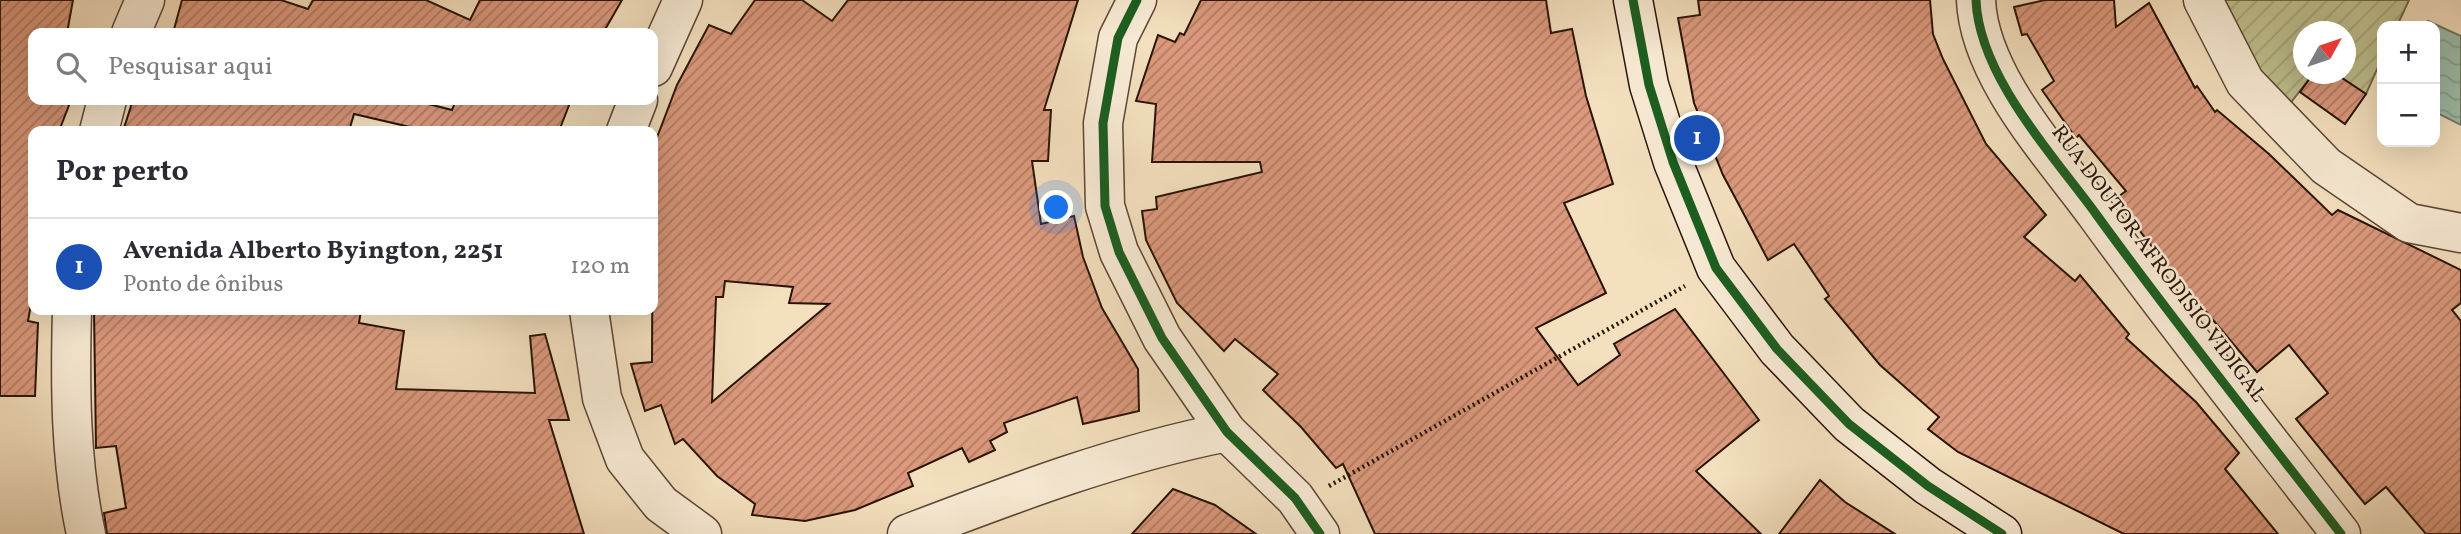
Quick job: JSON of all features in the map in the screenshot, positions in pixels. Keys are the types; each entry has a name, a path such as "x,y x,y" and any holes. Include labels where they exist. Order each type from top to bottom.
{"street":[{"path":"133,28 145,0"},
{"path":"658,56 683,0"},
{"path":"1137,0 1118,38 1103,123 1105,206 1119,252 1162,338 1227,432 1295,498 1320,534"},
{"path":"1633,0 1653,98 1673,162 1716,268 1777,349 1849,424 1928,486 2002,534"},
{"name":"RUA DOUTOR AFRODISIO VIDIGAL","path":"1976,0 1977,19 1988,52 2015,103 2142,277 2342,534"},
{"path":"2203,0 2245,82 2326,166 2409,223 2461,233"},
{"path":"100,126 106,105"},
{"path":"628,126 636,105"},
{"path":"72,315 69,391 80,506 86,534"},
{"path":"590,315 602,398 625,459 661,504 702,534"},
{"path":"907,534 1030,487 1160,445 1227,432"}],"path":[{"path":"1295,498 1342,481 1716,268"}],"green space":[{"path":"2218,0 2409,0 2399,21 2377,21 2377,69 2366,94 2351,84 2356,84 2356,21 2293,21 2293,84 2305,84 2289,105 2239,45"}],"water":[{"path":"2440,26 2461,36 2461,125 2440,114"}],"building":[{"path":"0,0 73,0 68,28 28,28 28,105 69,105 61,126 28,126 28,321 38,323 35,396 0,396"},
{"path":"182,0 281,0 308,9 313,0 426,0 470,20 480,0 622,0 606,28 174,28"},
{"path":"755,0 802,0 832,21 848,0 1078,0 1044,110 1051,110 1048,161 1032,161 1041,224 1074,216 1083,257 1102,308 1138,369 1139,411 1083,424 1077,397 1004,423 1007,432 990,441 995,450 969,462 962,448 908,473 913,486 855,510 805,521 752,515 755,504 717,476 683,439 675,444 661,405 645,411 631,364 652,362 652,315 658,315 658,135 677,85 709,25 731,34","holes":["725,281 793,287 789,303 829,304 712,402 716,297 723,297"]},
{"path":"1201,0 1546,0 1551,33 1572,29 1586,96 1613,184 1564,203 1606,293 1536,328 1578,385 1620,355 1614,344 1675,309 1759,420 1696,471 1761,534 1375,534 1343,464 1336,468 1301,427 1263,390 1278,374 1235,339 1224,351 1177,303 1146,240 1142,211 1157,209 1156,197 1262,172 1260,162 1152,162 1156,104 1136,101 1158,35 1175,42 1180,33 1184,35"},
{"path":"1698,0 1930,0 1933,34 1986,144 2046,215 2024,237 2075,281 2080,275 2129,334 2126,338 2196,402 2239,453 2225,469 2278,534 2124,534 1958,452 1928,429 1939,417 1880,365 1825,299 1829,296 1794,244 1768,260 1723,175 1694,103 1678,18 1700,15"},
{"path":"2045,0 2114,0 2116,27 2149,3 2195,88 2197,86 2215,112 2217,110 2269,154 2332,215 2338,210 2461,270 2461,303 2452,310 2461,321 2461,534 2426,534 2386,487 2365,504 2296,419 2328,393 2289,345 2257,372 2164,262 2115,199 2126,191 2079,135 2076,138 2042,90 2054,81 2027,34 2022,35 2014,7"},
{"path":"2306,84 2351,84 2366,94 2345,124 2300,92"},
{"path":"131,105 432,105 452,110 454,105 569,105 561,126 406,126 354,114 350,126 125,126"},
{"path":"94,315 360,315 359,323 404,331 396,389 535,393 530,336 545,334 569,420 549,420 584,534 107,534 104,513 126,508 116,446 96,448"},
{"path":"1820,480 1845,502 1895,534 1779,534"},
{"path":"1173,489 1215,505 1256,534 1132,534"}],"cycle path":[{"path":"1137,0 1118,38 1103,123 1105,206 1119,252 1162,338 1227,432 1295,498 1320,534"},
{"path":"1633,0 1649,85 1673,162 1716,268 1777,349 1849,424 1928,486 2002,534"},
{"path":"1976,0 1980,29 1990,57 2021,113 2156,295 2341,534"}],"place":[{"name":"Avenida Alberto Byington, 2251","path":"1697,138"}]}
